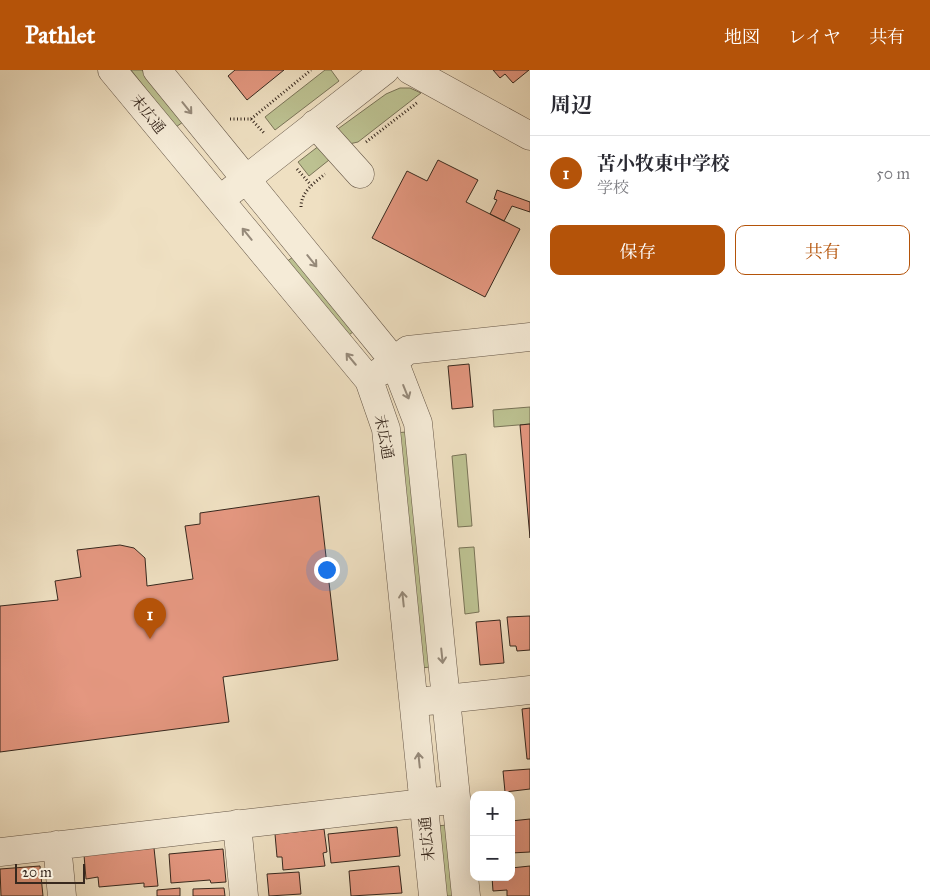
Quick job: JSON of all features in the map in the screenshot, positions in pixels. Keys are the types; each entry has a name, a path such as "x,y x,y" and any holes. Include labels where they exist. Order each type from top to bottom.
{"street":[{"name":"末広通","path":"112,70 369,380 386,429 432,896"},
{"path":"157,70 394,361 418,424 466,896"},
{"path":"219,200 385,70"},
{"path":"410,70 530,136"},
{"path":"315,124 360,174"},
{"path":"369,380 408,350 530,337"},
{"path":"413,702 530,690"},
{"path":"0,852 456,799"},
{"path":"237,824 244,896"},
{"path":"58,845 62,896"}],"path":[{"path":"226,115 232,120 251,119 311,70"}],"green space":[{"path":"131,70 142,70 183,122 176,127"},
{"path":"325,70 331,70 339,81 275,130 265,117"},
{"path":"400,88 410,88 421,93 358,142 349,144 335,131 386,94"},
{"path":"324,142 334,156 309,176 298,162"},
{"path":"293,257 353,332 346,337 286,262"},
{"path":"530,407 530,424 494,427 493,410"},
{"path":"406,432 431,667 420,668 395,433"},
{"path":"466,454 472,526 458,527 452,456"},
{"path":"474,547 479,612 465,614 459,548"},
{"path":"447,825 454,896 444,896 437,826"}],"building":[{"path":"235,70 284,70 247,100 228,76"},
{"path":"493,70 529,70 513,83 505,74 500,78"},
{"path":"438,160 478,180 466,202 520,229 485,297 372,238 407,171 427,181"},
{"path":"497,190 530,202 530,212 512,206 504,221 490,214 497,200 494,199"},
{"path":"469,364 473,407 452,409 448,366"},
{"path":"530,424 530,538 520,425"},
{"path":"319,496 338,660 223,677 229,722 0,752 0,606 58,600 55,581 81,577 77,550 120,545 134,548 145,558 147,586 193,579 185,526 200,524 200,513"},
{"path":"530,616 530,650 517,651 516,646 510,646 507,617"},
{"path":"500,620 504,663 480,665 476,622"},
{"path":"530,708 530,759 527,759 522,709"},
{"path":"530,769 530,789 505,791 503,771"},
{"path":"530,819 530,852 515,853 515,821"},
{"path":"397,827 400,856 331,863 328,834"},
{"path":"324,829 327,852 323,853 325,866 283,870 282,857 277,857 275,834"},
{"path":"154,848 158,886 144,887 144,883 99,887 98,877 86,879 84,855"},
{"path":"223,849 226,882 211,883 210,880 171,883 169,854"},
{"path":"40,866 43,896 1,896 0,869"},
{"path":"399,866 402,893 351,896 349,871"},
{"path":"530,866 530,896 507,896 507,890 493,891 492,881 515,881 515,868"},
{"path":"299,872 301,894 269,896 267,874"},
{"path":"180,888 180,896 157,896 157,890"},
{"path":"224,888 225,896 193,896 193,889"}],"place":[{"name":"苫小牧東中学校","path":"150,639"}]}
